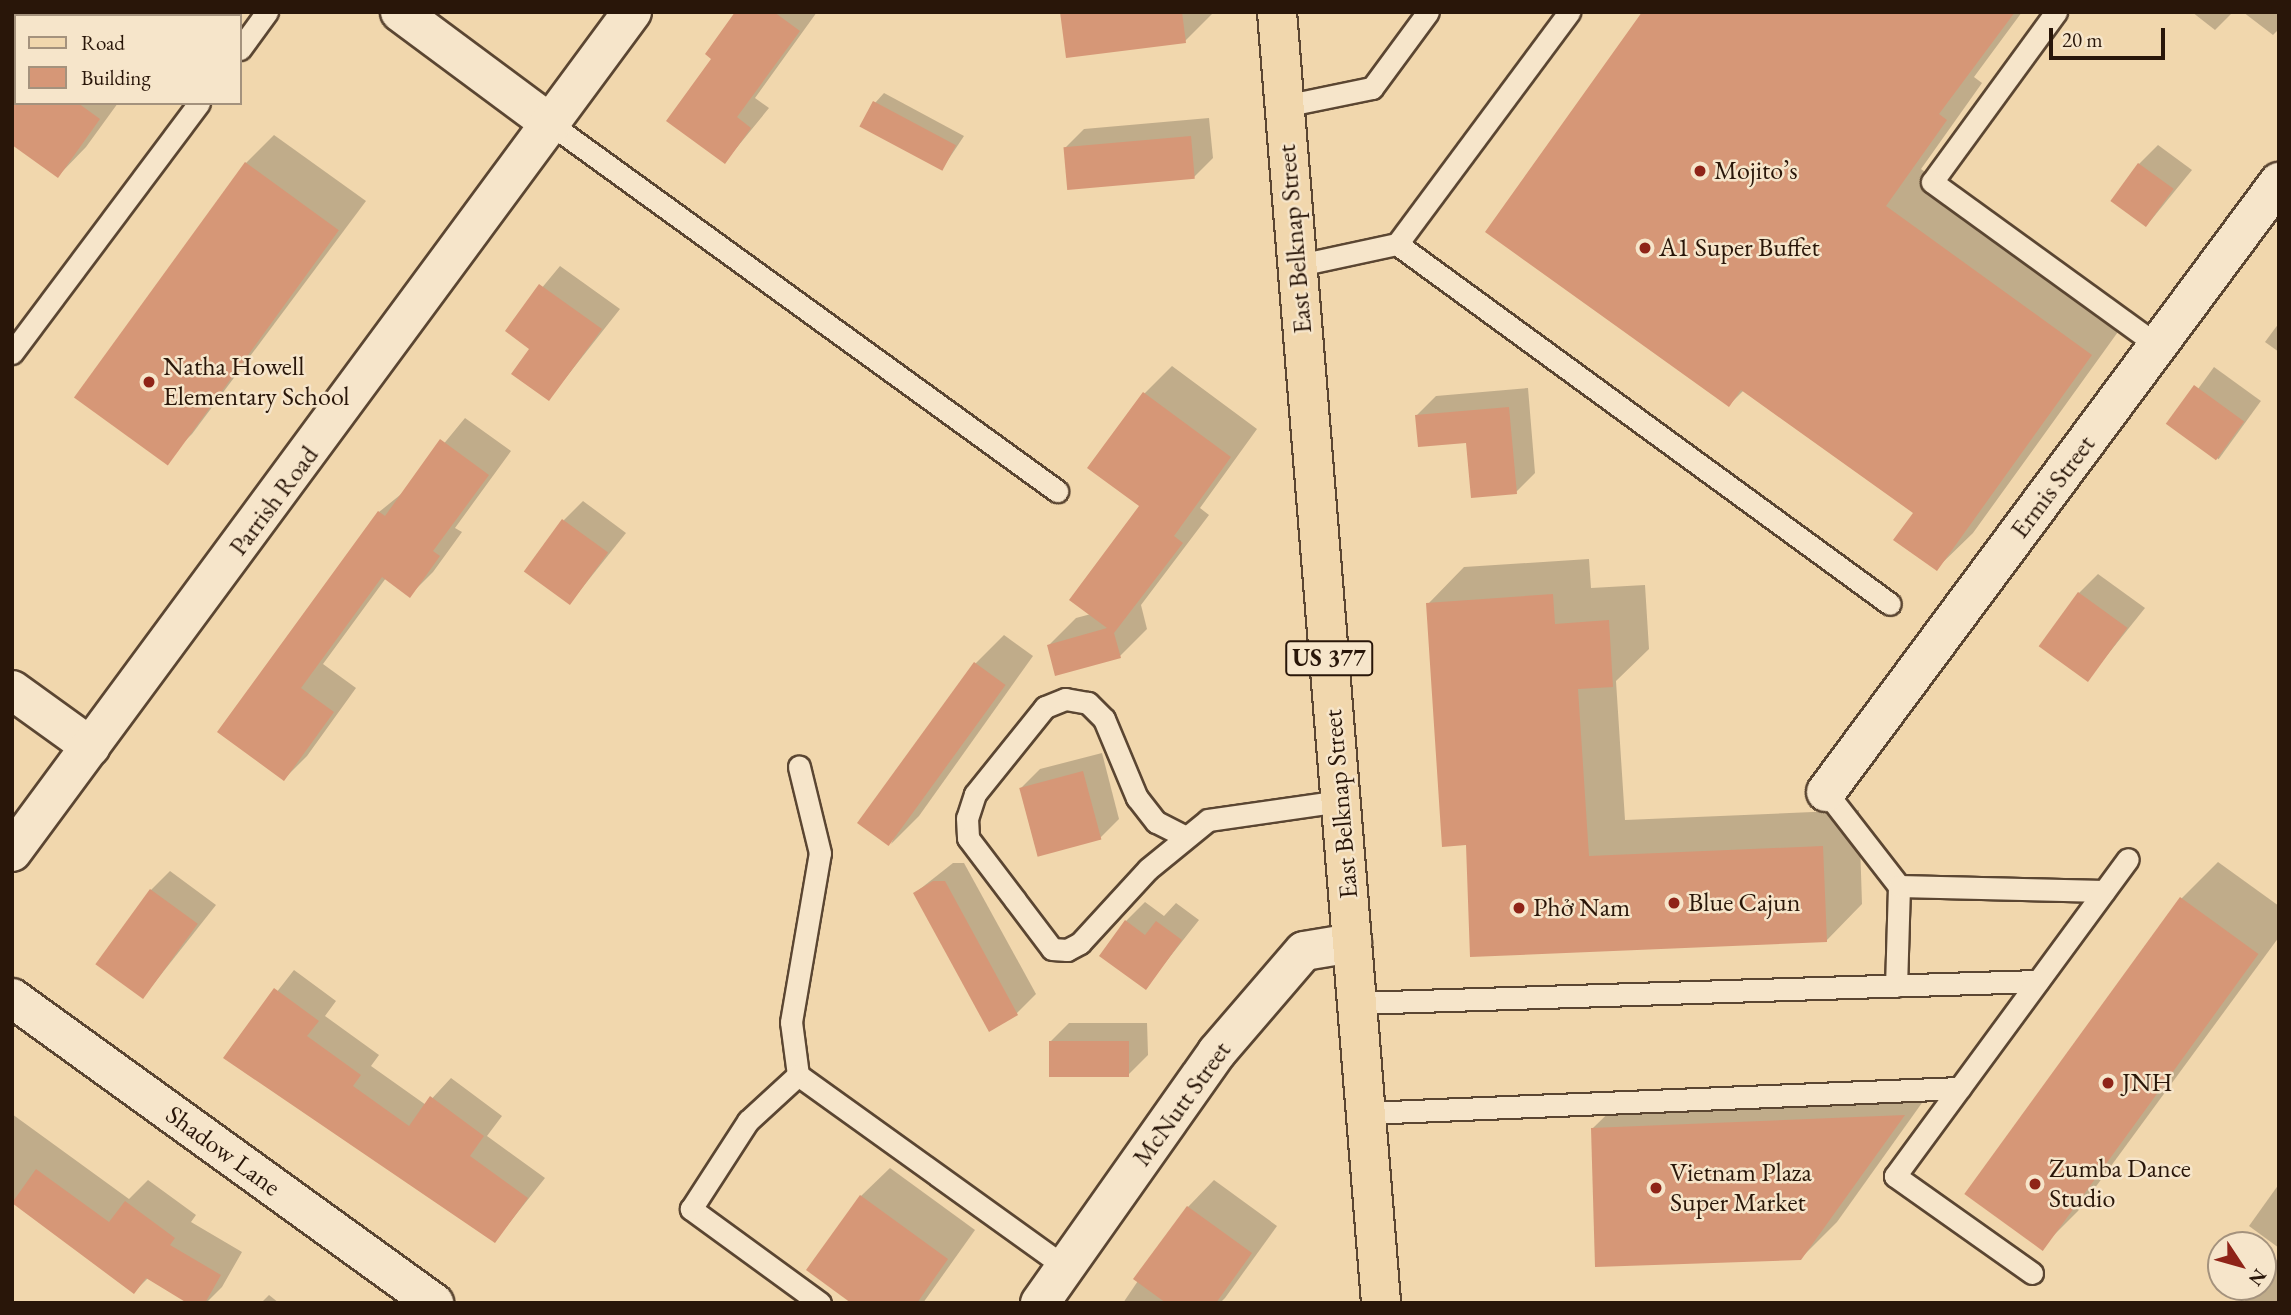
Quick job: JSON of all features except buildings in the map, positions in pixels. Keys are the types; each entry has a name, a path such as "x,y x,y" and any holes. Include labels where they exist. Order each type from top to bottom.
{"main road":[{"name":"East Belknap Street","path":"1277,12 1381,1303"}],"street":[{"path":"400,12 552,125"},
{"name":"Parrish Road","path":"12,852 552,125 632,12"},
{"name":"Ermis Street","path":"1826,792 2279,182"},
{"path":"12,690 90,747"},
{"name":"McNutt Street","path":"1040,1303 1217,1052 1304,951 1352,943"},
{"name":"Shadow Lane","path":"12,998 434,1303"}],"lane":[{"path":"242,46 267,12"},
{"path":"1284,106 1372,88 1428,12"},
{"path":"1298,265 1397,244 1569,12"},
{"path":"2056,12 1932,183 2157,345"},
{"path":"12,353 198,105"},
{"path":"552,125 1057,491"},
{"path":"1397,244 1890,604"},
{"path":"1186,837 1156,822 1137,799 1104,719 1088,703 1065,699 1045,707 975,794 967,818 968,838 1052,948 1068,950 1080,943 1148,869 1208,820 1340,801"},
{"path":"799,767 820,853 792,1022 798,1075 1065,1267"},
{"path":"1826,792 1899,886 1896,986"},
{"path":"2032,1273 1895,1176 2128,859"},
{"path":"1899,886 2104,891"},
{"path":"1356,1003 2038,981"},
{"path":"798,1075 748,1121 691,1209 820,1303"},
{"path":"1366,1113 1959,1088"}],"place":[{"name":"Mojito’s","path":"1700,171"},
{"name":"A1 Super Buffet","path":"1645,248"},
{"name":"Natha Howell Elementary School","path":"149,382"},
{"name":"Blue Cajun","path":"1674,903"},
{"name":"Phở Nam","path":"1519,908"},
{"name":"JNH","path":"2108,1083"},
{"name":"Zumba Dance Studio","path":"2035,1184"},
{"name":"Vietnam Plaza Super Market","path":"1656,1188"}]}
